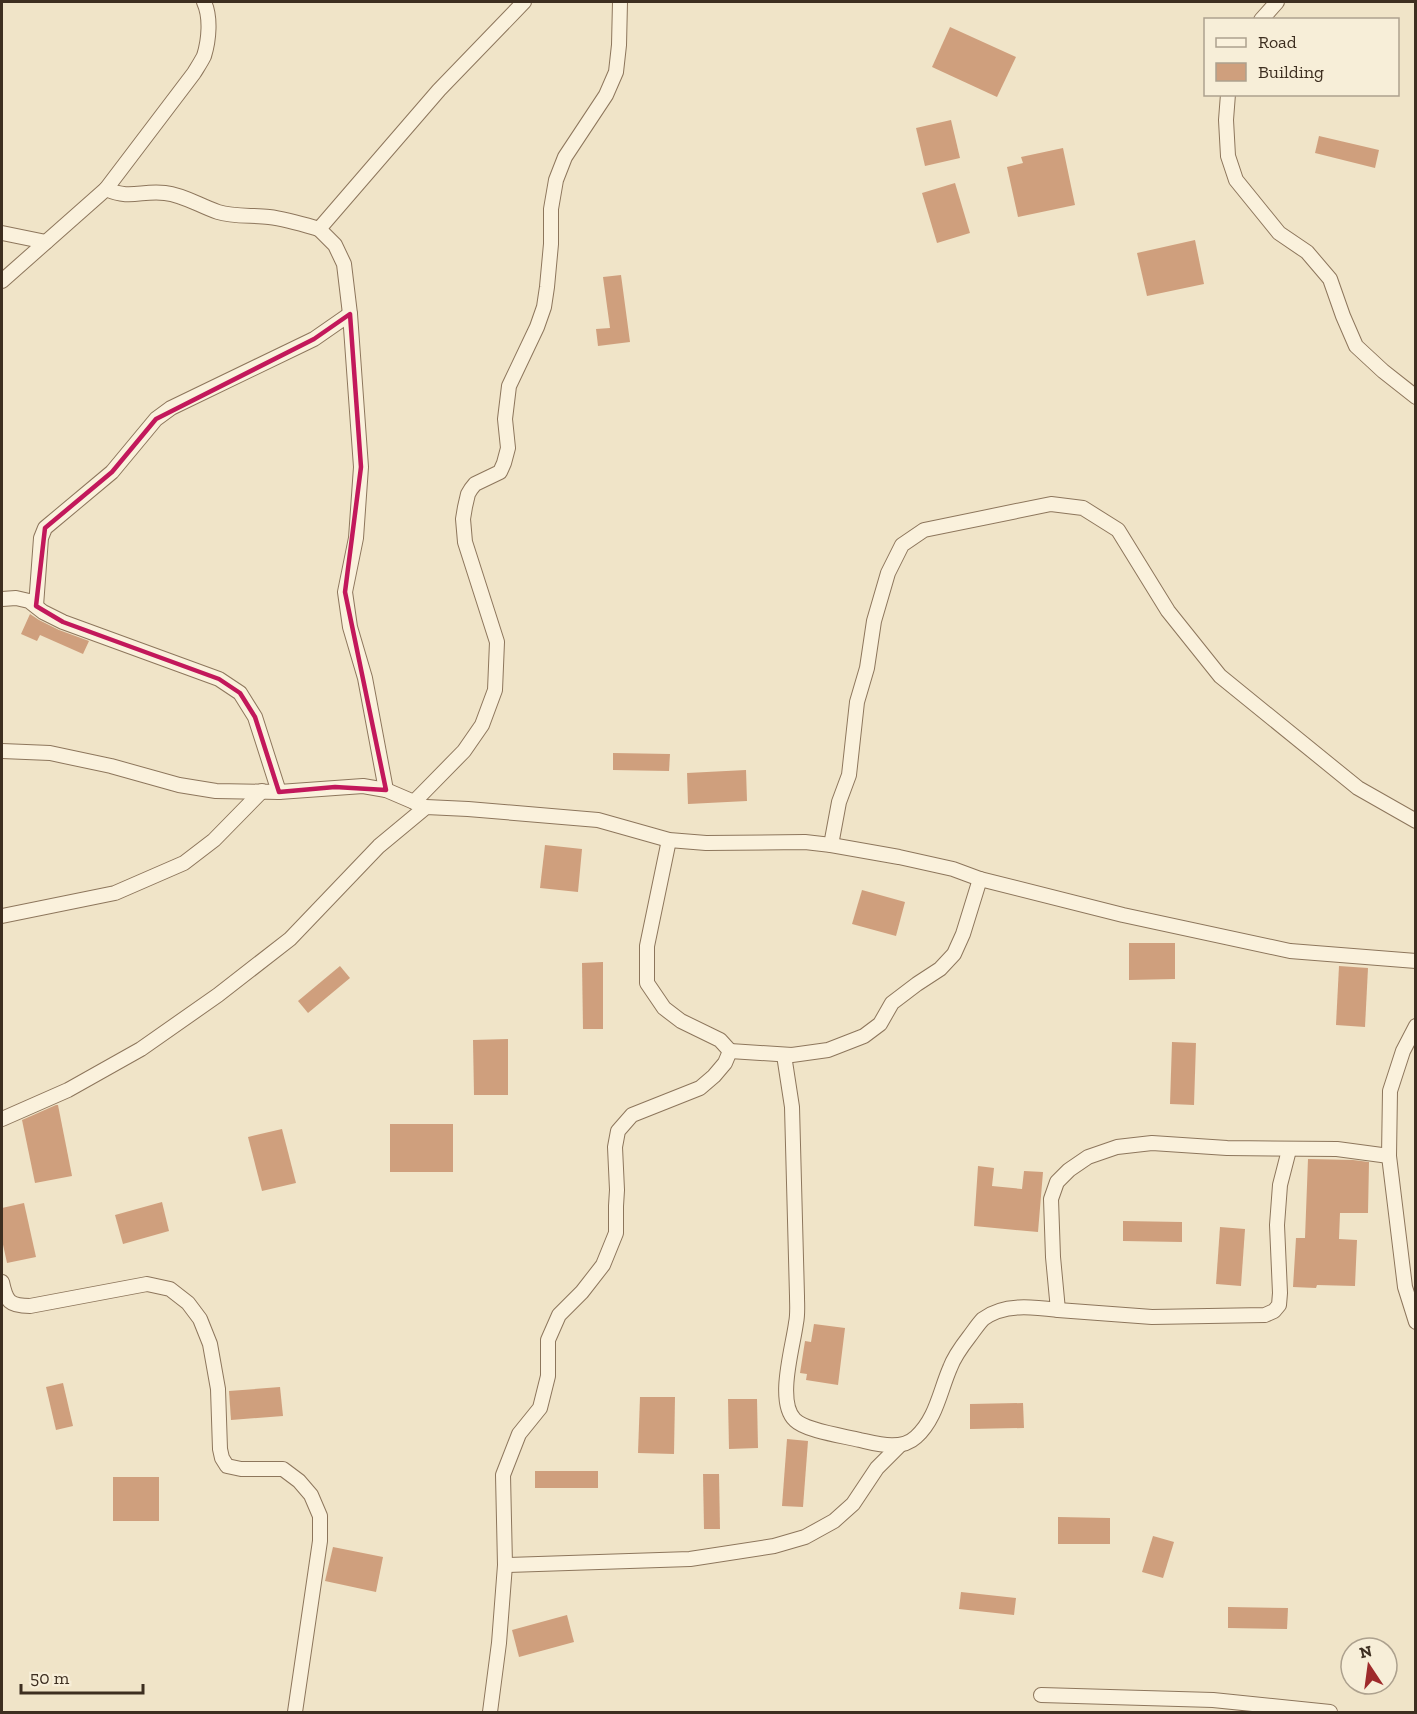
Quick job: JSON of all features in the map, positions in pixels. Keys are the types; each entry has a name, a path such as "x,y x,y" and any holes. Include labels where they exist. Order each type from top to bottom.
{"street":[{"path":"2,281 106,189 194,74 204,56 208,33 208,9 204,2"},
{"path":"319,229 439,90 524,2"},
{"path":"2,1119 68,1089 141,1049 218,995 290,939 420,804 464,751 482,725 495,690 497,642 465,542 463,519 465,507 468,494 475,484 500,472 504,463 508,448 505,418 509,386 537,327 545,297 551,244 551,209 556,180 565,157 606,95 616,72 620,2"},
{"path":"1264,18 1277,2"},
{"path":"1228,96 1226,120 1228,156 1236,180 1279,233 1308,252 1330,279 1356,346 1416,398"},
{"path":"106,189 124,195 164,193 180,196 220,213 271,217 319,229 335,245 344,264 350,314 361,467 356,538 345,592 350,627 365,678 386,790"},
{"path":"2,233 46,242"},
{"path":"36,606 41,538 45,528 112,472 156,419 171,408 314,339 350,314"},
{"path":"831,846 839,802 849,775 857,702 867,668 874,621 888,573 902,545 924,530 1051,504 1083,508 1118,530 1168,611 1220,676 1358,788 1416,821"},
{"path":"2,599 16,598 29,601 43,612 63,622 219,679 240,693 255,717 279,792"},
{"path":"2,751 50,753 111,766 179,785 216,791 279,792 363,786 386,790 420,804 598,820 669,840 706,843 805,842 953,869 980,879 1123,915 1290,951 1416,961"},
{"path":"2,916 115,893 184,863 214,840 262,791"},
{"path":"669,840 647,946 647,982 664,1008 681,1022 720,1040 730,1052 792,1055 828,1050 864,1036 880,1024 892,1003 940,969 954,954 963,934 980,879"},
{"path":"1416,1026 1403,1051 1390,1091 1389,1156 1405,1287 1416,1322"},
{"path":"490,1713 499,1643 505,1565 503,1475 519,1434 540,1408 548,1376 548,1340 559,1315 582,1292 603,1265 616,1233 615,1147 618,1131 632,1115 700,1088 719,1070 730,1052"},
{"path":"784,1055 792,1107 797,1296 797,1321 786,1392 788,1410 796,1421 816,1430 879,1444 900,1445"},
{"path":"1058,1310 1051,1199 1057,1182 1069,1170 1088,1157 1117,1147 1152,1143 1289,1150 1337,1149 1389,1156"},
{"path":"505,1565 690,1559 774,1546 805,1537 834,1521 853,1504 877,1467 900,1445 916,1438 930,1420 944,1389 950,1367 964,1344 983,1319 1003,1310 1028,1307 1152,1317 1265,1316 1279,1305 1277,1225 1280,1185 1289,1150"},
{"path":"2,1282 5,1296 10,1303 18,1306 30,1306 147,1284 170,1288 188,1303 200,1320 210,1344 218,1389 222,1458 227,1466 241,1469 283,1469 299,1481 311,1495 320,1516 319,1550 295,1713"},
{"path":"1041,1695 1213,1700 1330,1713"}],"highlighted area":[{"path":"350,314 361,467 345,592 386,790 335,787 279,792 255,717 240,693 219,679 63,622 36,606 45,528 112,472 156,419 314,339"}],"building":[{"path":"950,27 1016,57 997,97 932,67"},
{"path":"951,120 960,158 925,166 916,128"},
{"path":"1319,136 1379,150 1375,168 1315,153"},
{"path":"1063,148 1075,205 1018,217 1007,167 1023,163 1021,157"},
{"path":"955,183 970,233 937,243 922,193"},
{"path":"1195,240 1204,284 1147,296 1137,253"},
{"path":"621,275 630,342 598,346 596,329 610,328 603,277"},
{"path":"30,614 59,630 89,641 83,654 40,635 37,641 21,634"},
{"path":"613,753 670,754 669,771 613,770"},
{"path":"746,770 747,801 688,804 687,773"},
{"path":"545,845 582,849 578,892 540,888"},
{"path":"862,890 905,902 896,936 852,924"},
{"path":"1129,943 1175,943 1175,979 1129,980"},
{"path":"603,962 603,1029 583,1029 582,963"},
{"path":"340,966 350,978 308,1013 298,1001"},
{"path":"1339,966 1368,968 1365,1027 1336,1025"},
{"path":"508,1039 508,1095 474,1095 473,1040"},
{"path":"1172,1042 1196,1043 1194,1105 1170,1104"},
{"path":"58,1105 72,1176 35,1183 22,1120"},
{"path":"390,1124 453,1124 453,1172 390,1172"},
{"path":"282,1129 296,1183 262,1191 248,1137"},
{"path":"1308,1159 1369,1162 1368,1213 1340,1213 1339,1239 1357,1240 1355,1286 1293,1287 1296,1238 1305,1238"},
{"path":"978,1166 994,1168 992,1186 1022,1189 1024,1171 1043,1172 1038,1232 974,1226"},
{"path":"162,1202 169,1231 123,1244 115,1215"},
{"path":"24,1203 36,1257 7,1263 2,1240 2,1208"},
{"path":"1123,1221 1182,1222 1182,1242 1123,1241"},
{"path":"1220,1227 1245,1229 1241,1286 1216,1284"},
{"path":"814,1324 845,1328 838,1385 806,1380 807,1374 800,1373 805,1341 811,1342"},
{"path":"63,1383 73,1426 56,1430 46,1387"},
{"path":"280,1387 283,1416 231,1420 229,1391"},
{"path":"640,1397 675,1397 674,1454 638,1453"},
{"path":"728,1399 757,1399 758,1448 729,1449"},
{"path":"1023,1403 1024,1428 970,1429 970,1404"},
{"path":"787,1439 808,1441 803,1507 782,1506"},
{"path":"535,1471 598,1471 598,1488 535,1488"},
{"path":"703,1474 719,1474 720,1529 704,1529"},
{"path":"113,1477 159,1477 159,1521 113,1521"},
{"path":"1058,1517 1110,1518 1110,1544 1058,1544"},
{"path":"1153,1536 1174,1542 1163,1578 1142,1572"},
{"path":"333,1547 383,1557 376,1592 325,1581"},
{"path":"961,1592 1016,1598 1014,1615 959,1609"},
{"path":"1228,1607 1288,1608 1287,1629 1228,1628"},
{"path":"567,1615 574,1642 519,1657 512,1630"}]}
